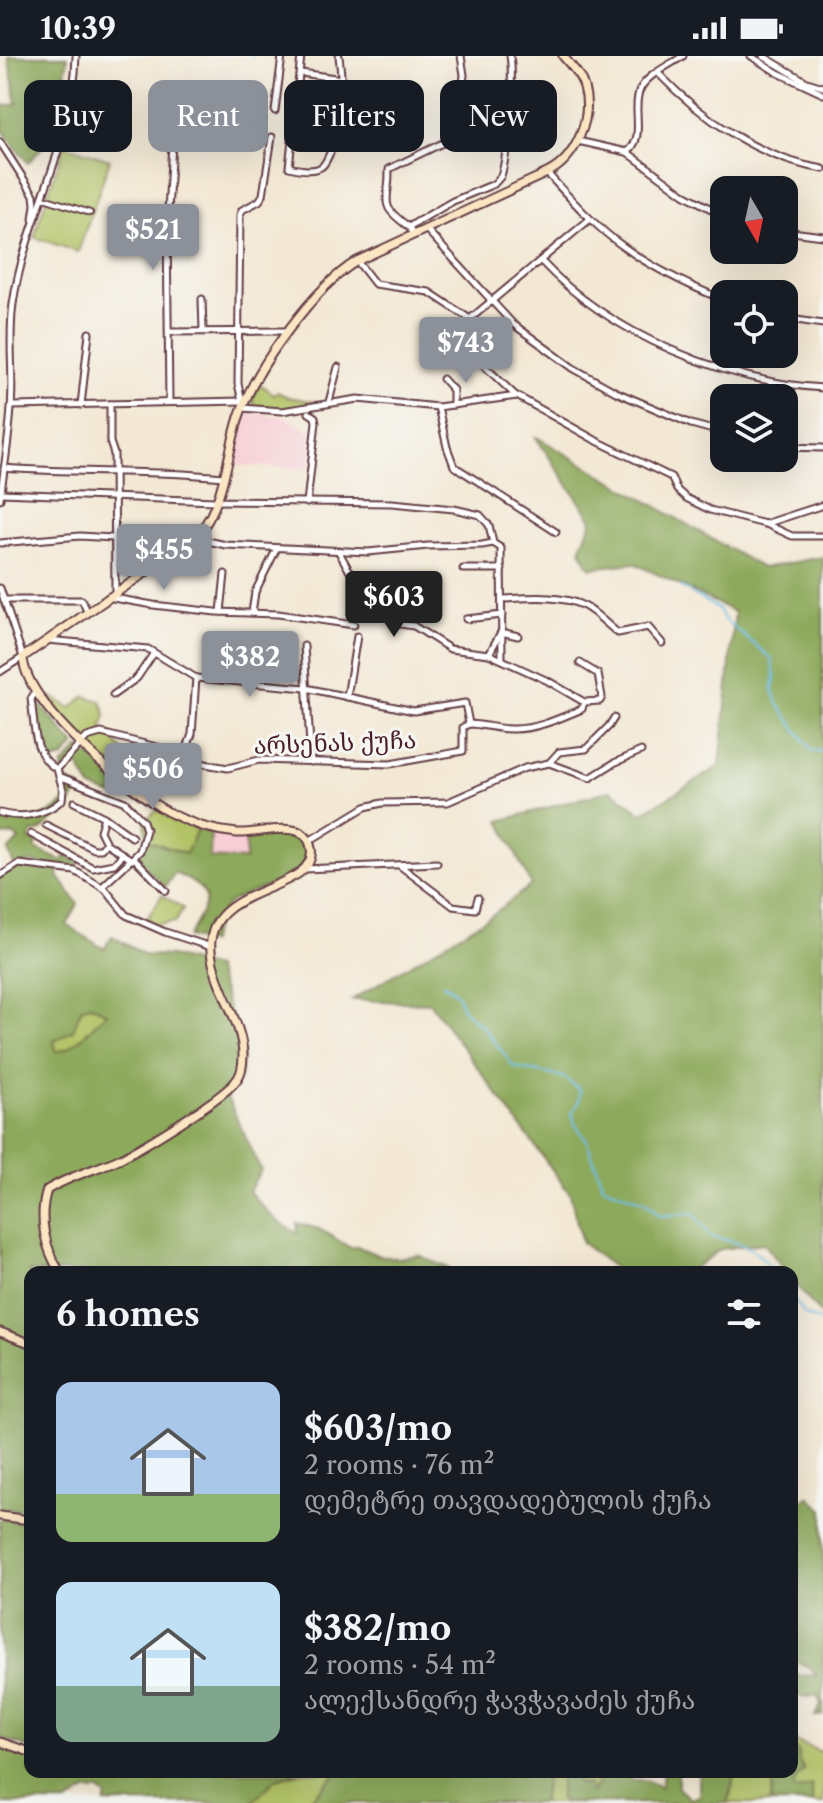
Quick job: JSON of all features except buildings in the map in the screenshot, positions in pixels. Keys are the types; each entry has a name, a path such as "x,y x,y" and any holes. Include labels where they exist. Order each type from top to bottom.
{"main road":[{"path":"56,1266 45,1238 44,1198 47,1190 139,1148 225,1093 240,1076 243,1052 211,947 219,919 238,901 278,885 305,869 312,857 309,841 291,829 239,833 191,823 166,811 80,743 35,692 25,673 23,657 184,546 205,525 223,477 243,403 259,373 329,280 411,231 426,229 547,173 567,160 583,126 585,90 578,73 563,56"},
{"path":"0,1332 24,1341"},
{"path":"0,1516 24,1519"},
{"path":"0,1742 24,1750"}],"street":[{"path":"30,235 66,123 75,79 76,56"},
{"path":"275,111 282,56"},
{"path":"301,56 289,167 302,169 324,165 339,134 342,79 339,56"},
{"path":"461,56 464,75 457,136 389,169 388,210 411,231 453,201 494,184 501,176 512,65 510,56"},
{"path":"627,152 636,141 638,93 644,84 683,56"},
{"path":"751,56 763,58 807,82 823,87"},
{"path":"763,58 812,92 823,94"},
{"path":"301,73 342,79"},
{"path":"658,73 681,97 758,148 823,169"},
{"path":"243,403 238,392 240,215 242,210 259,201 263,195 272,137"},
{"path":"578,141 627,152 684,194 710,208"},
{"path":"0,142 35,199 30,235 13,304 12,406 0,499"},
{"path":"169,401 167,228 172,152"},
{"path":"547,173 590,219 624,248 710,294"},
{"path":"44,198 90,213"},
{"path":"590,219 470,319 456,335 457,340 517,396 595,440 671,477 677,490 686,498 710,510 765,524 792,536 823,536"},
{"path":"426,229 513,324 594,381 691,424 710,429"},
{"path":"798,233 823,236"},
{"path":"357,261 375,284 429,292 470,319"},
{"path":"541,261 557,279 608,316 667,347 750,377 823,388"},
{"path":"202,299 203,331"},
{"path":"798,320 823,324"},
{"path":"169,332 237,329 289,331"},
{"path":"81,405 89,333"},
{"path":"0,367 10,367"},
{"path":"329,402 338,367"},
{"path":"443,379 453,390 453,405"},
{"path":"12,406 169,401 243,403 282,411 358,399 438,407 517,396"},
{"path":"110,404 110,442 115,472 111,594 153,605 354,625"},
{"path":"438,407 454,466 556,532"},
{"path":"307,503 316,422 309,413"},
{"path":"0,443 7,441"},
{"path":"798,447 823,448"},
{"path":"4,468 60,473 223,477"},
{"path":"1,493 215,501 392,503 463,510 480,515 487,521 493,543"},
{"path":"765,524 823,505"},
{"path":"0,543 80,536 178,542 184,546"},
{"path":"194,538 226,545 339,552 493,543 501,548 502,659"},
{"path":"252,613 255,592 277,548"},
{"path":"339,552 349,570 369,583 369,595 383,603 393,623 414,626 450,649 489,654 502,659 584,702 600,701 598,674 580,663"},
{"path":"463,569 502,569"},
{"path":"219,612 225,574"},
{"path":"0,588 23,657 0,672"},
{"path":"502,599 558,599 581,605 608,623 614,632 648,627 662,643"},
{"path":"3,600 82,600 87,611"},
{"path":"466,619 502,615"},
{"path":"489,654 501,632"},
{"path":"501,632 518,636"},
{"path":"347,697 357,636"},
{"path":"46,640 148,649 196,678 306,688 414,711 465,703 469,724 488,724 511,730 534,728 582,709 584,702"},
{"path":"304,646 311,762"},
{"path":"113,695 137,678 154,653"},
{"path":"185,754 192,734 196,678"},
{"path":"35,692 31,699 43,760 58,773 125,802 143,821 146,830 140,851 102,887"},
{"path":"549,763 559,752 586,749 614,718"},
{"name":"არსენას ქუჩა","path":"80,743 87,737 106,733 185,754 205,764 228,768 259,760 390,764 463,751 463,727 469,724"},
{"path":"0,813 13,816 51,810 63,796 58,773 80,743"},
{"path":"309,841 365,807 382,803 448,802 515,771 549,763 590,778 641,751"},
{"path":"74,802 104,817 132,837"},
{"path":"104,817 100,831 106,843 133,859 166,891"},
{"path":"46,825 94,849 101,849 106,843"},
{"path":"31,834 93,868 114,864 123,854"},
{"path":"305,869 437,863"},
{"path":"0,876 19,864 75,871 102,887 126,915 211,947"},
{"path":"398,864 456,908 472,910 477,907 478,898"}],"shaded area":[{"path":"245,413 283,416 312,432 310,469 230,465"},
{"path":"211,833 246,837 245,860 209,858"}],"green space":[{"path":"8,56 68,56 64,80 24,80 24,152 38,152 28,163 3,131 2,106 17,104"},
{"path":"62,152 85,152 110,160 78,252 34,237"},
{"path":"260,384 274,394 277,392 322,403 282,409 254,406 253,398"},
{"path":"535,436 762,568 823,557 823,1317 798,1287 798,1266 781,1266 764,1243 721,1249 697,1266 612,1266 582,1243 570,1194 430,1003 352,1000 492,915 531,885 500,821 611,790 642,813 720,766 735,612 634,563 590,568 580,550 592,520"},
{"path":"41,696 52,697 71,708 85,696 101,701 106,715 102,729 122,749 129,768 126,777 77,736"},
{"path":"36,700 75,745 63,758 49,762 42,752 34,705"},
{"path":"80,748 125,785 116,796 91,788 78,765 73,764 63,774 62,766"},
{"path":"62,779 80,787 72,802 39,832 33,832 29,839 37,843 35,849 62,861 66,856 79,863 76,869 31,862 14,865 8,851 19,839 14,835 0,836 0,817 27,819 54,810 66,798"},
{"path":"157,809 197,829 186,854 147,840 145,821"},
{"path":"197,829 211,833 210,858 245,860 246,837 278,832 300,837 308,855 303,865 293,873 229,903 219,916 209,943 188,937 206,899 199,887 175,873 165,887 137,858 147,840 186,854"},
{"path":"19,864 59,871 58,876 78,904 67,925 104,949 112,936 145,955 171,956 215,968 243,1052 240,1076 225,1093 261,1170 249,1191 271,1215 298,1233 297,1223 319,1229 351,1248 357,1246 377,1255 399,1258 418,1255 443,1266 24,1266 24,1510 0,1509 0,876","holes":["91,1005 107,1013 76,1043 56,1051 54,1041 73,1030 82,1007"]},
{"path":"162,895 183,908 176,922 152,925 136,916 146,920"},
{"path":"91,1005 108,1012 76,1043 56,1051 54,1042 72,1028 82,1007"},
{"path":"809,1496 823,1510 823,1715 815,1716 821,1704 817,1695 798,1696 798,1675 817,1676 809,1667 798,1662 798,1505"},
{"path":"0,1519 24,1522 24,1746 0,1738"},
{"path":"798,1743 823,1753 823,1803 812,1803 812,1795 792,1788 795,1778 798,1778"},
{"path":"0,1746 24,1754 24,1778 280,1778 251,1803 105,1803 107,1797 100,1791 87,1791 67,1803 0,1803"},
{"path":"798,1751 799,1761 804,1770 798,1776"},
{"path":"332,1778 307,1803 251,1803 276,1779"},
{"path":"332,1778 546,1778 542,1803 307,1803"},
{"path":"546,1778 598,1778 599,1782 590,1793 560,1798 564,1803 542,1803"},
{"path":"560,1778 574,1778 580,1784 589,1785 591,1792 599,1782 598,1778 632,1778 661,1787 662,1778 678,1778 678,1788 690,1799 699,1796 699,1778 734,1778 727,1803 564,1803 560,1798"},
{"path":"734,1778 774,1778 771,1803 728,1803"},
{"path":"774,1778 796,1778 793,1788 797,1790 812,1785 812,1803 771,1803"}],"waterway":[{"path":"681,587 717,608 725,620 771,658 775,676 773,689 778,704 812,751 823,751"},
{"path":"443,984 456,993 461,1008 484,1028 514,1067 563,1077 580,1090 579,1102 572,1112 575,1124 586,1139 603,1186 646,1202 660,1216 693,1213 711,1237 738,1243 754,1251 769,1266"},
{"path":"798,1305 805,1315 823,1322"}]}
